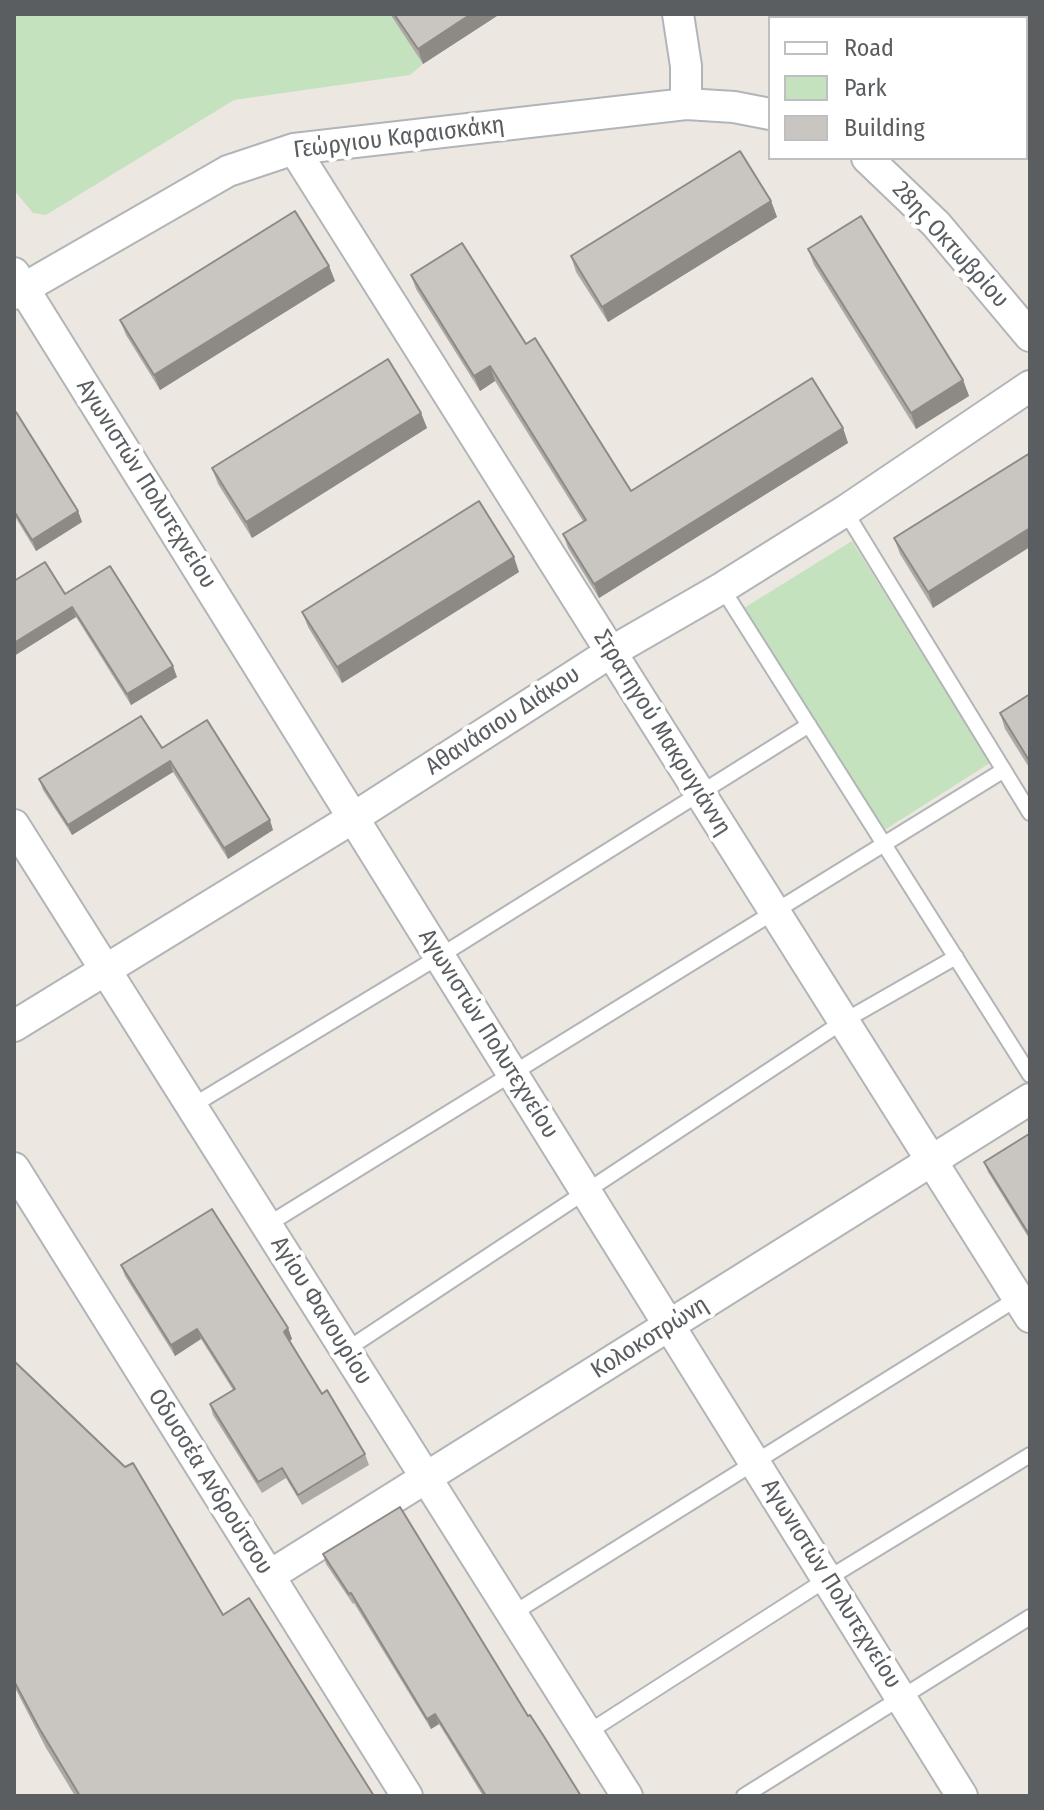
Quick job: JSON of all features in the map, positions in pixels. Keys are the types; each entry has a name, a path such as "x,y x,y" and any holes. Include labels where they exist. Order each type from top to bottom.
{"street":[{"path":"678,14 686,66 686,104"},
{"name":"Γεώργιου Καραισκάκη","path":"17,285 228,171 294,149 686,104 734,107 768,114"},
{"name":"Στρατηγού Μακρυγιάννη","path":"294,149 1024,1308"},
{"name":"28ης Οκτωβρίου","path":"869,160 936,224 1030,336"},
{"name":"Αγωνιστών Πολυτεχνείου","path":"17,285 440,956 962,1796"},
{"name":"Αθανάσιου Διάκου","path":"14,1026 353,818 611,652 722,588 845,511 1030,386"},
{"name":"Αγίου Φανουρίου","path":"14,825 627,1796"},
{"name":"Κολοκοτρώνη","path":"269,1576 1030,1099"},
{"name":"Οδυσσέα Ανδρούτσου","path":"14,1168 407,1796"}],"lane":[{"path":"845,511 1030,813"},
{"path":"722,588 1030,1075"},
{"path":"192,1106 440,956 809,725"},
{"path":"267,1225 1004,770"},
{"path":"346,1350 844,1021 956,957"},
{"path":"512,1614 755,1464 1024,1308"},
{"path":"587,1733 827,1579 1030,1455"},
{"path":"744,1796 1030,1617"}],"green space":[{"path":"14,14 390,14 423,64 410,75 234,100 46,215 33,213 14,190"},
{"path":"852,541 990,763 883,831 744,608"}],"building":[{"path":"394,14 471,14 418,49"},
{"path":"740,151 771,201 602,307 571,256"},
{"path":"295,211 329,266 154,375 120,320"},
{"path":"861,216 963,380 911,413 808,249"},
{"path":"462,243 526,344 535,338 631,491 812,378 843,428 594,584 563,534 586,520 490,366 474,376 411,275"},
{"path":"388,359 421,413 246,522 212,468"},
{"path":"16,412 78,511 32,540 14,511"},
{"path":"1030,453 1030,528 928,592 894,538"},
{"path":"479,501 514,557 337,667 302,612"},
{"path":"45,562 65,594 110,566 173,666 127,694 72,607 14,643 14,581"},
{"path":"1030,694 1030,762 1000,713"},
{"path":"141,716 162,748 207,720 270,820 224,848 170,761 68,825 39,779"},
{"path":"1030,1136 1030,1236 984,1162"},
{"path":"212,1209 288,1328 284,1332 322,1394 327,1390 365,1454 298,1495 282,1468 258,1482 210,1404 235,1389 197,1329 171,1345 121,1265"},
{"path":"14,1361 125,1467 133,1463 223,1615 249,1598 374,1796 80,1796 14,1681"},
{"path":"400,1507 528,1716 581,1796 486,1796 435,1714 427,1719 351,1593 323,1554"}]}
